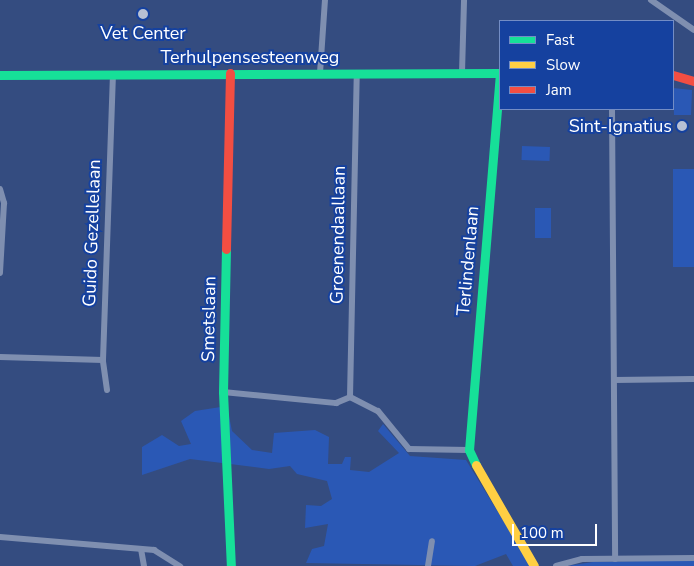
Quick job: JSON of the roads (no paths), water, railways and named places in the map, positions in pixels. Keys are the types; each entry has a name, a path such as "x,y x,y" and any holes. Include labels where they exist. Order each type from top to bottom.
{"street":[{"path":"320,73 325,0"},
{"path":"462,73 464,0"},
{"path":"651,0 694,30"},
{"name":"Smetslaan","path":"230,73 223,392 231,566"},
{"name":"Groenendaallaan","path":"350,397 358,73"},
{"name":"Terhulpensesteenweg","path":"0,74 499,74"},
{"name":"Guido Gezellelaan","path":"108,390 103,360 112,75"},
{"path":"674,75 694,81"},
{"name":"Terlindenlaan","path":"469,450 499,86"},
{"path":"612,110 611,295 614,380 615,559"},
{"path":"0,189 4,203 0,273"},
{"path":"0,357 103,360"},
{"path":"614,380 694,379"},
{"path":"223,392 336,403 350,397 378,410 409,449 469,450 487,491 534,566"},
{"path":"0,537 141,549 167,555 180,566"},
{"path":"428,566 432,540"},
{"path":"141,549 144,566"},
{"path":"556,566 570,560 694,558"}],"place":[{"name":"Vet Center","path":"143,14"},
{"name":"Sint-Ignatius","path":"682,126"}]}
